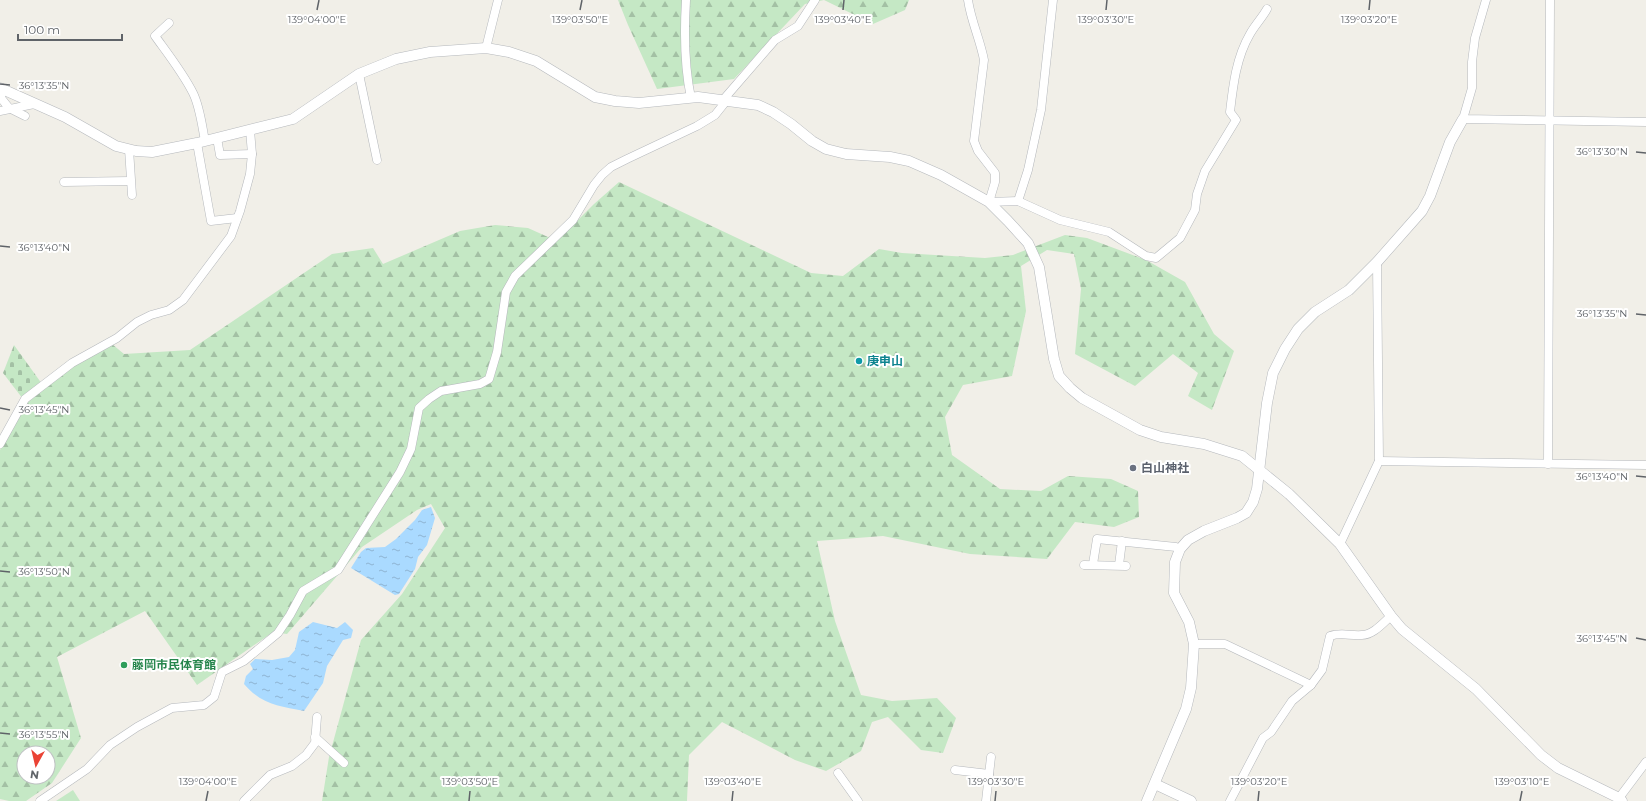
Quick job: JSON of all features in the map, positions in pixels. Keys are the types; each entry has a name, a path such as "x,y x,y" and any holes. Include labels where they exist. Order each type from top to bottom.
{"street":[{"path":"486,48 498,0"},
{"path":"686,0 685,59 686,76 691,98"},
{"path":"40,801 87,769 110,745 137,727 172,708 204,705 214,697 222,672 244,661 278,633 303,591 338,570 374,514 400,472 411,449 419,408 441,391 480,384 489,379 497,352 506,292 515,276 573,220 594,184 611,167 697,126 715,115 725,100 775,40 798,26 815,0"},
{"path":"968,0 970,14 984,60 974,141 978,151 995,173 996,182 990,202"},
{"path":"1018,201 1028,170 1041,110 1053,0"},
{"path":"1147,801 1186,708 1191,688 1194,644 1189,622 1174,593 1175,562 1180,549 1188,540 1204,531 1246,513 1253,502 1257,489 1258,468 1267,403 1273,373 1285,349 1298,330 1315,312 1349,290 1377,262 1422,211 1430,196 1450,142 1463,119 1472,88 1472,62 1475,38 1486,0"},
{"path":"1548,464 1550,0"},
{"path":"990,202 1018,201 1060,220 1109,232 1146,256 1156,258 1180,238 1195,210 1197,194 1205,171 1236,120 1230,112 1233,86 1240,59 1250,33 1263,17 1267,9"},
{"path":"170,23 155,36 194,94 202,121 201,142 211,221 237,218"},
{"path":"25,116 9,108 1,98 1,89 65,117 116,146 152,152 201,142 293,119 359,74 396,59 430,52 486,48 509,52 536,61 594,96 615,101 639,103 698,97 758,105 773,112 812,141 826,149 846,154 890,157 909,161 941,175 990,202 1028,243 1039,267 1054,359 1059,376 1082,398 1140,430 1161,437 1204,444 1242,456 1258,468 1289,494 1340,544 1391,616 1402,629 1476,689 1541,756 1558,768 1620,799 1646,762"},
{"path":"359,74 377,160"},
{"path":"0,111 34,104"},
{"path":"1463,119 1646,122"},
{"path":"0,444 25,399 72,363 117,338 137,322 151,314 169,310 183,300 231,236 250,174 252,154 250,130"},
{"path":"217,138 220,155 252,154"},
{"path":"129,149 132,196"},
{"path":"64,182 130,181"},
{"path":"1340,544 1380,461 1377,262"},
{"path":"1380,461 1646,465"},
{"path":"1093,564 1097,539 1176,547 1180,549"},
{"path":"1084,564 1123,566 1122,541"},
{"path":"1230,801 1263,738 1271,732 1292,701 1311,685 1322,670 1330,636 1341,633 1362,635 1369,634 1391,616"},
{"path":"1194,644 1226,644 1311,685"},
{"path":"244,801 270,775 292,766 306,755 315,743 317,717"},
{"path":"315,737 344,763"},
{"path":"986,801 991,757"},
{"path":"955,770 989,774"},
{"path":"838,773 858,801"},
{"path":"1155,784 1191,801"}],"green space":[{"path":"618,0 824,0 805,4 734,79 657,89"},
{"path":"824,0 909,0 905,10 873,24"},
{"path":"619,182 811,273 843,276 879,249 902,253 985,258 1013,255 1065,235 1087,238 1146,260 1185,282 1214,334 1234,351 1212,410 1188,396 1198,373 1173,354 1135,386 1075,354 1081,289 1074,254 1047,250 1021,266 1026,311 1012,376 963,385 945,417 952,455 1000,489 1041,491 1068,476 1111,479 1138,491 1139,517 1114,527 1075,522 1047,559 970,554 883,536 817,541 835,621 861,695 892,701 937,698 956,718 943,753 921,750 888,717 872,722 861,751 826,771 795,760 722,722 689,755 687,801 322,801 329,757 361,640 402,594 445,528 431,504 417,510 362,547 287,634 273,632 197,685 145,611 57,657 81,738 56,777 56,745 16,745 16,785 49,785 26,801 9,801 0,799 0,450 28,402 75,365 112,344 124,354 190,350 332,254 373,248 383,264 460,231 495,225 528,228 548,237 564,234"},
{"path":"14,345 42,384 23,399 3,373"},
{"path":"73,790 80,801 56,801"}],"water":[{"path":"431,507 435,518 427,545 418,557 415,569 399,594 395,595 351,568 361,552 366,548 385,547 396,539 415,520 422,510"},
{"path":"313,622 337,628 345,622 353,630 351,638 343,640 327,666 323,683 304,711 271,704 257,696 244,684 246,676 253,669 250,664 255,659 272,660 289,657 295,650 299,632"}],"place":[{"name":"庚申山","path":"859,361"},
{"name":"白山神社","path":"1133,468"},
{"name":"藤岡市民体育館","path":"124,665"}]}
